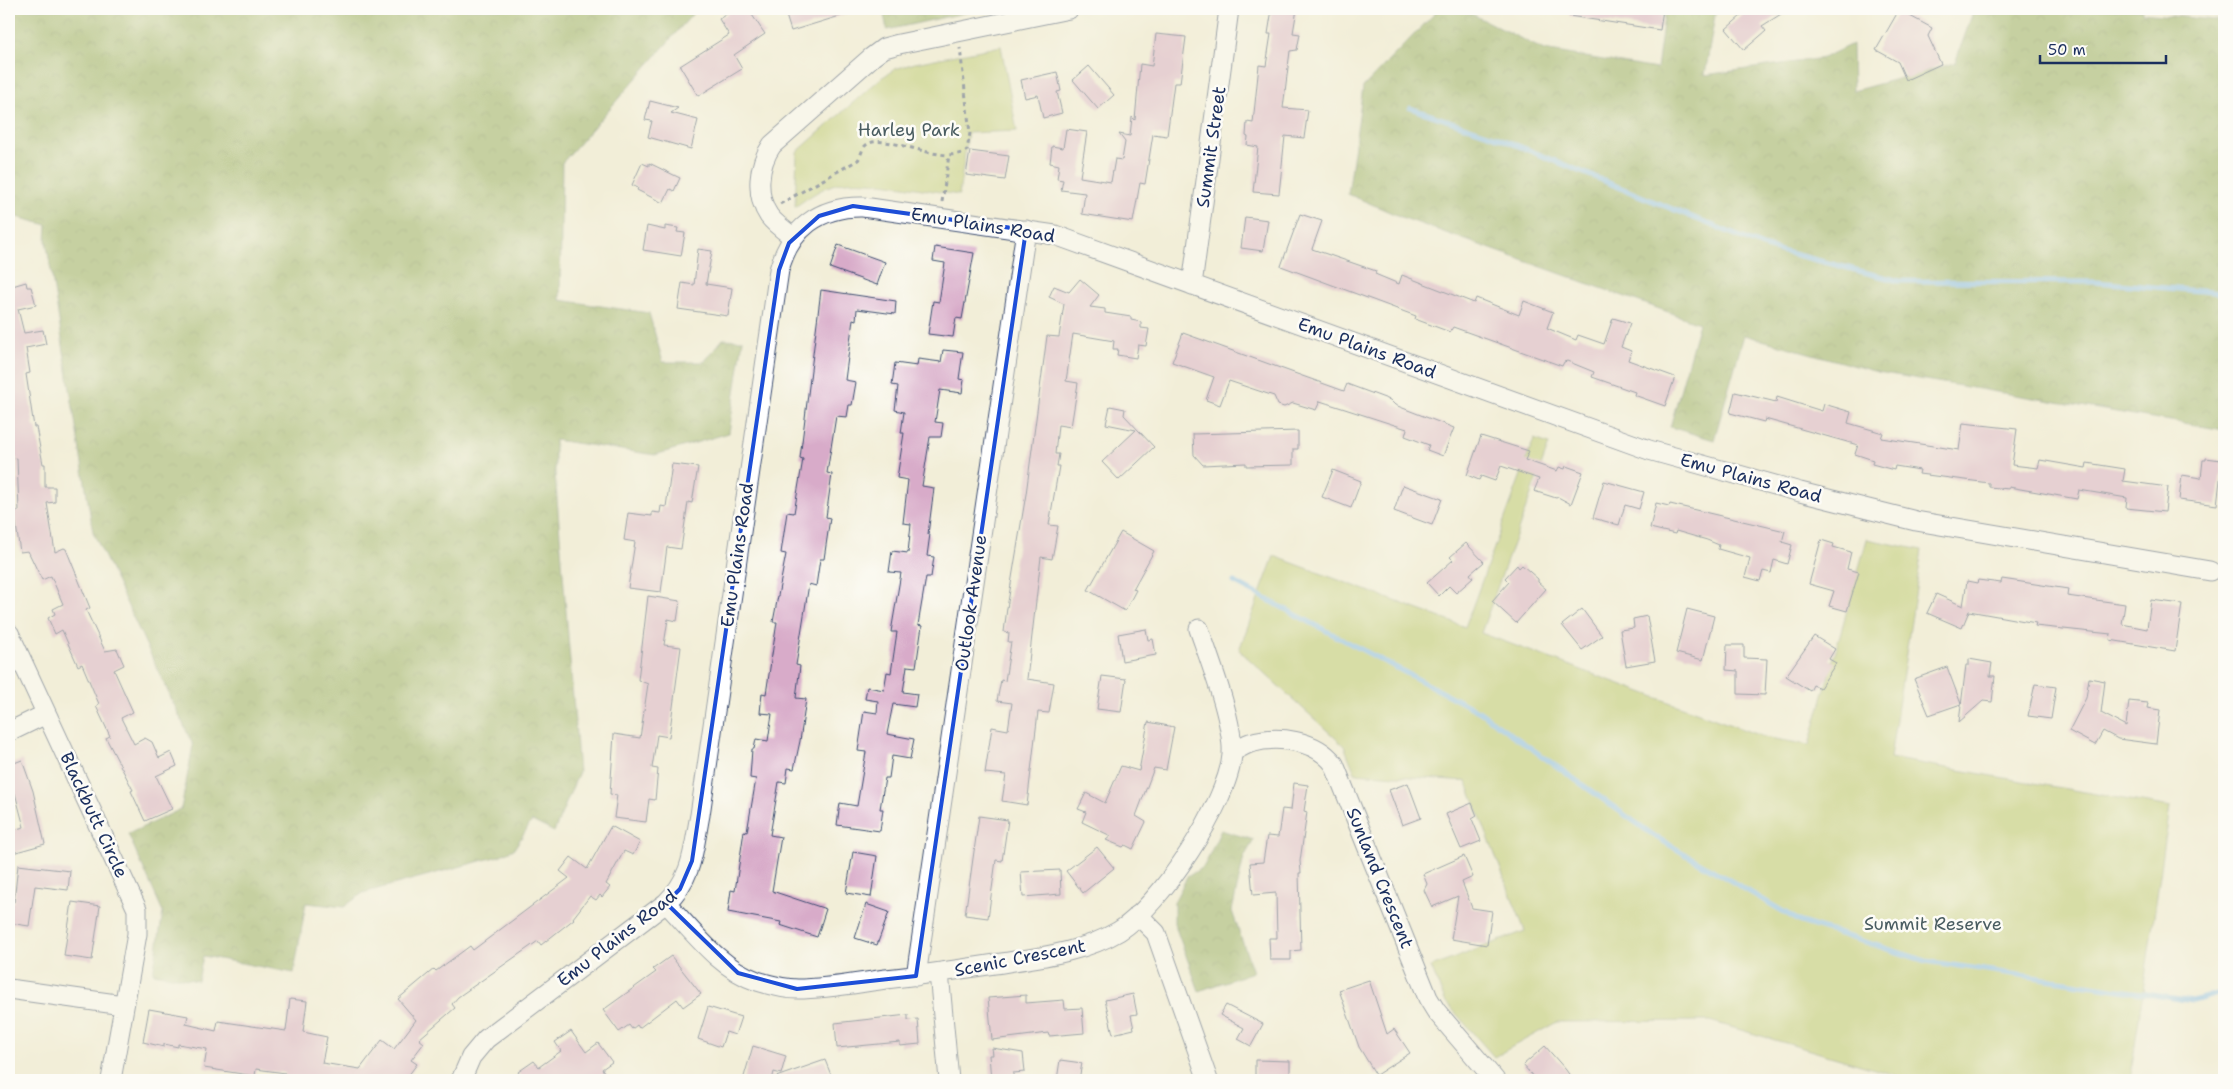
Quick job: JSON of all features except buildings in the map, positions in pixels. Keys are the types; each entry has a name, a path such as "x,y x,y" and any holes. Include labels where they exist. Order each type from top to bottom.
{"street":[{"path":"793,237 770,218 762,199 762,167 769,150 878,52 899,44 1070,9"},
{"name":"Summit Street","path":"1192,285 1229,9"},
{"name":"Emu Plains Road","path":"461,1080 471,1057 486,1039 666,903 685,880 693,854 779,270 793,237 819,216 842,208 863,207 1056,235 1649,450 1916,521 2210,571"},
{"name":"Outlook Avenue","path":"916,976 1026,230"},
{"name":"Scenic Crescent","path":"666,903 726,965 738,973 759,982 797,989 939,973 1038,957 1084,947 1120,930 1138,915 1164,887 1213,812 1228,778 1232,752 1221,697 1200,629"},
{"name":"Blackbutt Circle","path":"9,633 134,899 138,918 137,934 123,1004 111,1080"},
{"path":"9,732 46,714"},
{"name":"Sunland Crescent","path":"1232,752 1249,744 1286,740 1312,746 1328,756 1334,764 1428,998 1436,1011 1494,1080"},
{"path":"1138,915 1156,933 1208,1080"},
{"path":"939,973 949,1080"},
{"path":"9,989 123,1004"}],"path":[{"path":"767,213 858,160 864,147 869,144 882,142 949,155 961,154 967,150 970,133 961,54"},
{"path":"939,218 949,155"}],"highlighted area":[{"path":"853,206 1026,230 916,976 797,989 738,973 666,903 680,889 692,861 779,270 789,243 819,216"}],"green space":[{"path":"9,9 697,9 562,163 560,300 649,313 663,362 704,362 723,339 743,340 729,433 655,455 555,440 555,473 579,772 554,832 532,821 514,849 499,856 363,893 344,907 306,903 294,973 203,956 198,981 153,973 163,912 128,834 181,809 193,745 93,532 46,240 47,225 9,215"},
{"path":"883,9 977,9 978,10 887,30"},
{"path":"1439,9 1462,9 1544,50 1657,69 1665,9 1716,9 1705,75 1823,58 1852,44 1853,91 1955,63 1974,9 2143,9 2142,13 2224,21 2224,430 1877,372 1744,335 1714,440 1670,427 1699,323 1401,217 1348,194 1363,87"},
{"name":"Harley Park","path":"1001,46 1017,131 968,133 959,195 898,185 851,182 827,187 795,207 797,152 881,78 895,69 915,63"},
{"name":"Summit Reserve","path":"1534,439 1549,444 1481,633 1764,737 1809,745 1867,539 1922,550 1890,758 2170,807 2130,1080 1912,1080 1710,1021 1557,1022 1494,1057 1445,1001 1431,967 1525,931 1466,781 1355,773 1344,746 1239,650 1274,556 1465,627"},
{"path":"1221,830 1254,840 1244,857 1232,911 1253,972 1199,991 1174,923 1174,902 1187,877 1204,866"}],"waterway":[{"path":"1410,108 1494,136 1765,247 1899,281 2095,282 2224,293"},
{"path":"1234,582 1480,712 1656,837 1801,922 1926,961 2193,1001 2224,992"}]}
